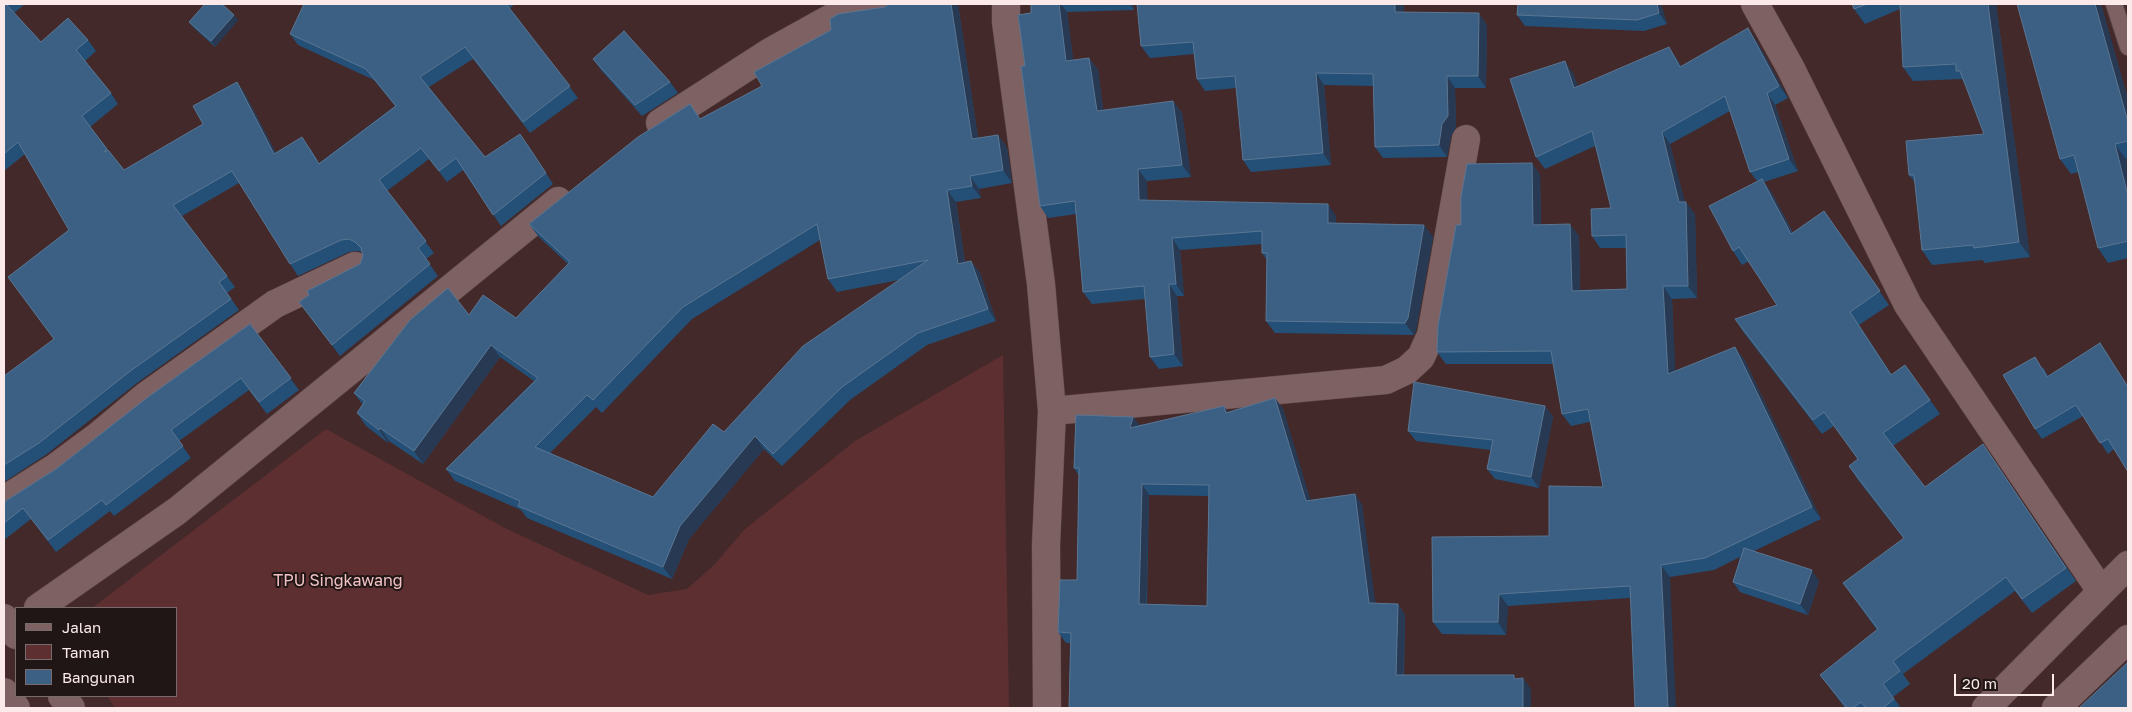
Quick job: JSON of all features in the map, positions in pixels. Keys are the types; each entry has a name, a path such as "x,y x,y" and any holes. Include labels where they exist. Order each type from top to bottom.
{"street":[{"path":"638,137 770,52 842,12 890,4"},
{"path":"1006,4 1041,284 1052,411 1046,545 1047,708"},
{"path":"1755,4 1790,67 1908,305 2101,591"},
{"path":"1052,411 1386,380 1407,370 1421,356 1432,335 1466,139"},
{"path":"39,607 177,511 448,288 578,186"},
{"path":"4,500 63,462 146,396 275,304 355,266"},
{"path":"1986,708 2128,565"},
{"path":"2056,708 2128,639"},
{"path":"4,692 16,708"},
{"path":"63,697 71,708"}],"lane":[{"path":"2114,4 2128,48"}],"green space":[{"name":"TPU Singkawang","path":"1003,355 1009,708 115,708 108,697 178,697 178,607 93,607 326,429 505,528 648,595 687,589 714,565 744,530 855,441"}],"building":[{"path":"4,4 41,42 68,18 88,40 76,50 111,93 82,116 107,149 104,152 108,150 124,170 203,124 193,106 237,82 274,154 302,137 319,164 396,106 366,69 290,34 304,4 506,4 570,86 523,122 465,47 420,77 485,157 520,134 546,173 493,215 456,158 439,171 421,148 379,180 426,241 418,248 430,264 332,345 299,302 309,295 307,291 360,264 363,256 361,248 355,242 349,239 341,240 290,264 232,171 173,205 227,276 219,282 231,299 129,372 39,443 4,465 4,376 54,339 8,277 69,230 18,142 4,154"},
{"path":"205,4 222,4 234,15 211,41 189,22"},
{"path":"889,4 951,4 972,139 998,135 1003,170 970,176 972,186 947,190 958,264 971,261 988,309 918,333 842,387 773,454 755,436 680,526 663,567 518,506 520,501 446,469 538,378 491,345 414,451 380,428 379,430 357,413 365,401 354,393 410,320 448,288 469,315 483,295 516,318 570,262 529,224 638,137 690,104 700,119 762,86 754,72 831,30 830,19 838,14 885,7","holes":["817,224 828,279 928,260 803,346 724,432 713,424 653,497 535,447 587,395 593,400 683,307"]},
{"path":"1031,4 1059,4 1066,61 1089,58 1097,111 1173,101 1182,165 1138,169 1139,200 1328,204 1328,223 1424,225 1408,318 1405,323 1266,321 1267,253 1262,253 1262,231 1172,238 1176,284 1169,284 1174,354 1150,357 1144,286 1083,292 1075,201 1040,206 1021,66 1025,66 1018,15 1031,13"},
{"path":"1137,4 1395,4 1395,12 1479,13 1478,76 1447,76 1448,116 1442,124 1439,145 1375,147 1373,74 1316,73 1323,153 1243,160 1235,76 1197,79 1193,42 1141,46"},
{"path":"1518,4 1657,4 1659,13 1637,20 1517,15"},
{"path":"1852,4 1867,4 1854,9"},
{"path":"1900,4 1988,4 2019,242 1974,248 1973,245 1922,250 1914,175 1909,175 1906,141 1984,134 1960,71 1956,71 1956,64 1903,67"},
{"path":"2017,4 2095,4 2128,122 2128,141 2115,144 2128,196 2128,241 2098,248 2074,155 2060,159"},
{"path":"1748,28 1779,86 1767,93 1789,159 1750,172 1725,96 1662,132 1679,202 1686,202 1688,286 1663,286 1668,374 1735,347 1812,507 1705,558 1661,565 1668,708 1635,708 1630,586 1499,594 1498,622 1433,622 1432,537 1549,536 1549,486 1603,487 1588,409 1562,414 1551,351 1437,352 1438,326 1456,225 1461,225 1461,197 1467,164 1532,163 1533,225 1570,224 1572,291 1627,289 1626,235 1592,236 1591,209 1611,208 1592,131 1536,157 1510,79 1565,61 1574,88 1669,47 1680,67"},
{"path":"624,31 670,82 635,105 593,59"},
{"path":"1762,179 1791,234 1824,211 1880,291 1850,312 1891,375 1905,365 1930,400 1883,433 1925,487 1983,444 2066,568 2022,599 2006,577 1893,661 1900,671 1883,684 1894,699 1883,708 1866,708 1861,702 1853,708 1847,708 1820,675 1878,629 1843,583 1904,538 1849,466 1858,459 1824,412 1813,420 1735,319 1777,305 1739,247 1733,251 1709,206"},
{"path":"250,324 291,378 259,402 241,378 171,430 183,446 106,505 102,500 48,540 23,508 4,523 4,502 56,469 148,397"},
{"path":"2100,343 2128,387 2128,472 2108,439 2100,443 2076,405 2035,429 2003,375 2035,357 2047,377"},
{"path":"1414,382 1545,406 1531,477 1487,469 1493,440 1408,431"},
{"path":"1275,398 1306,501 1355,494 1369,603 1398,604 1396,675 1514,675 1514,679 1523,678 1523,708 1069,708 1071,633 1058,632 1060,580 1077,580 1079,468 1074,468 1076,415 1133,417 1130,428 1224,406 1226,413","holes":["1142,484 1209,485 1207,606 1139,604"]},
{"path":"1744,548 1812,570 1800,604 1733,582"},
{"path":"2128,662 2128,708 2079,708"}]}
